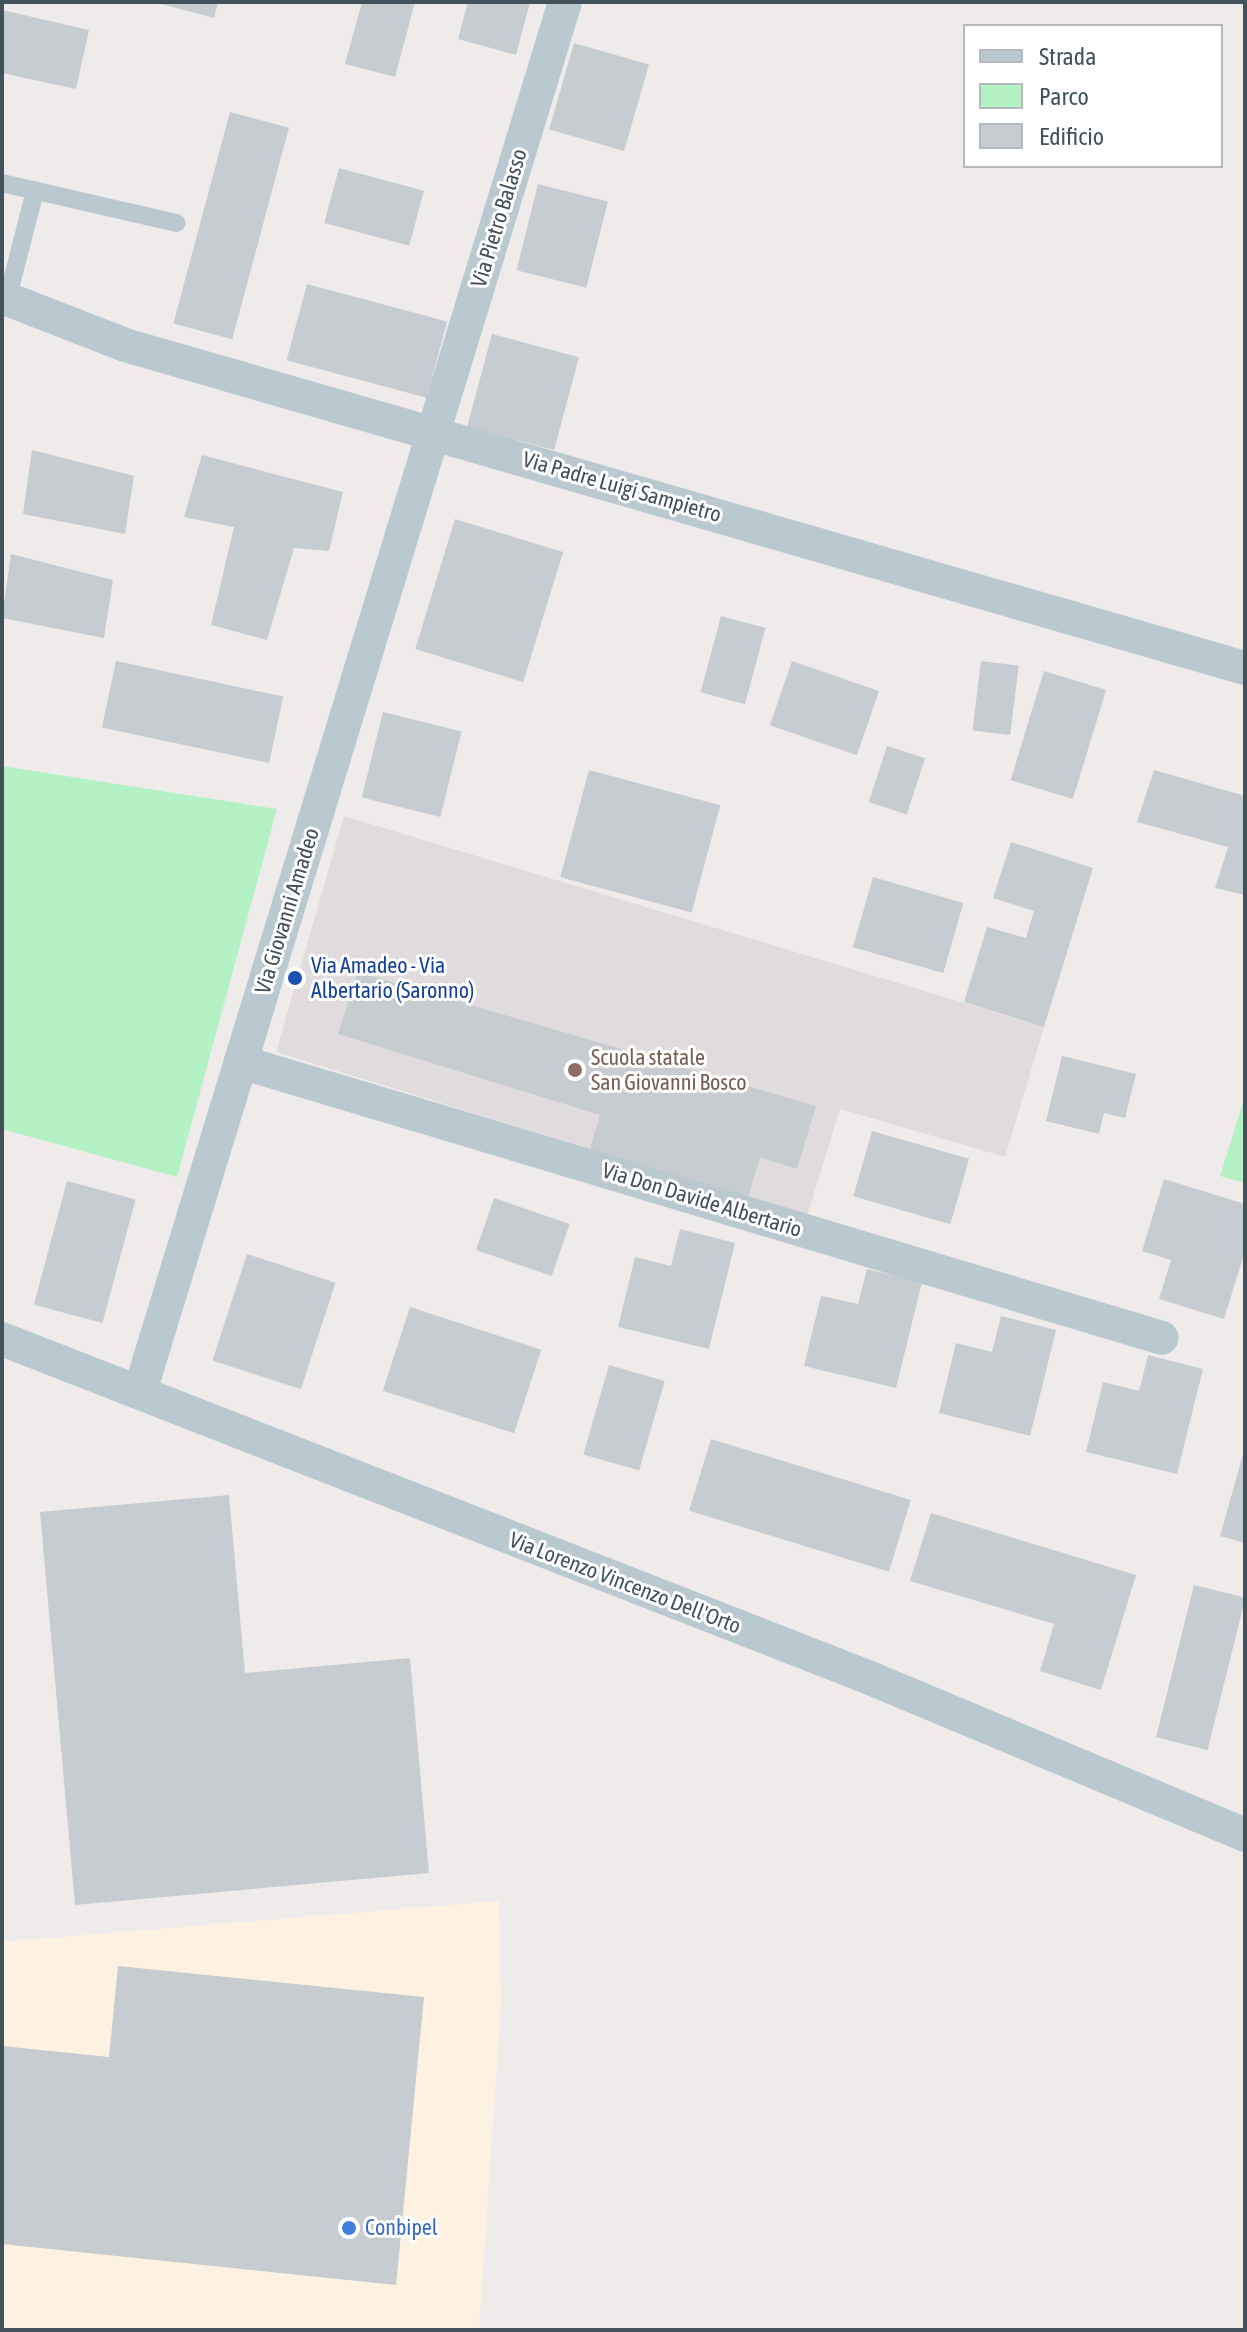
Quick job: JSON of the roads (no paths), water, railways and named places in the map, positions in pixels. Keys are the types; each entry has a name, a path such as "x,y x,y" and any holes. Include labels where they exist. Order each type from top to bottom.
{"street":[{"name":"Via Pietro Balasso","path":"433,434 565,2"},
{"name":"Via Padre Luigi Sampietro","path":"5,299 125,345 1245,668"},
{"name":"Via Giovanni Amadeo","path":"141,1388 433,434"},
{"name":"Via Don Davide Albertario","path":"241,1062 1162,1338"},
{"name":"Via Lorenzo Vincenzo Dell'Orto","path":"2,1339 141,1388 1245,1835"}],"lane":[{"path":"2,183 176,223"},
{"path":"5,299 35,191"}],"place":[{"name":"Via Amadeo - Via Albertario (Saronno)","path":"295,978"},
{"name":"Scuola statale San Giovanni Bosco","path":"575,1070"},
{"name":"Conbipel","path":"349,2228"}]}
